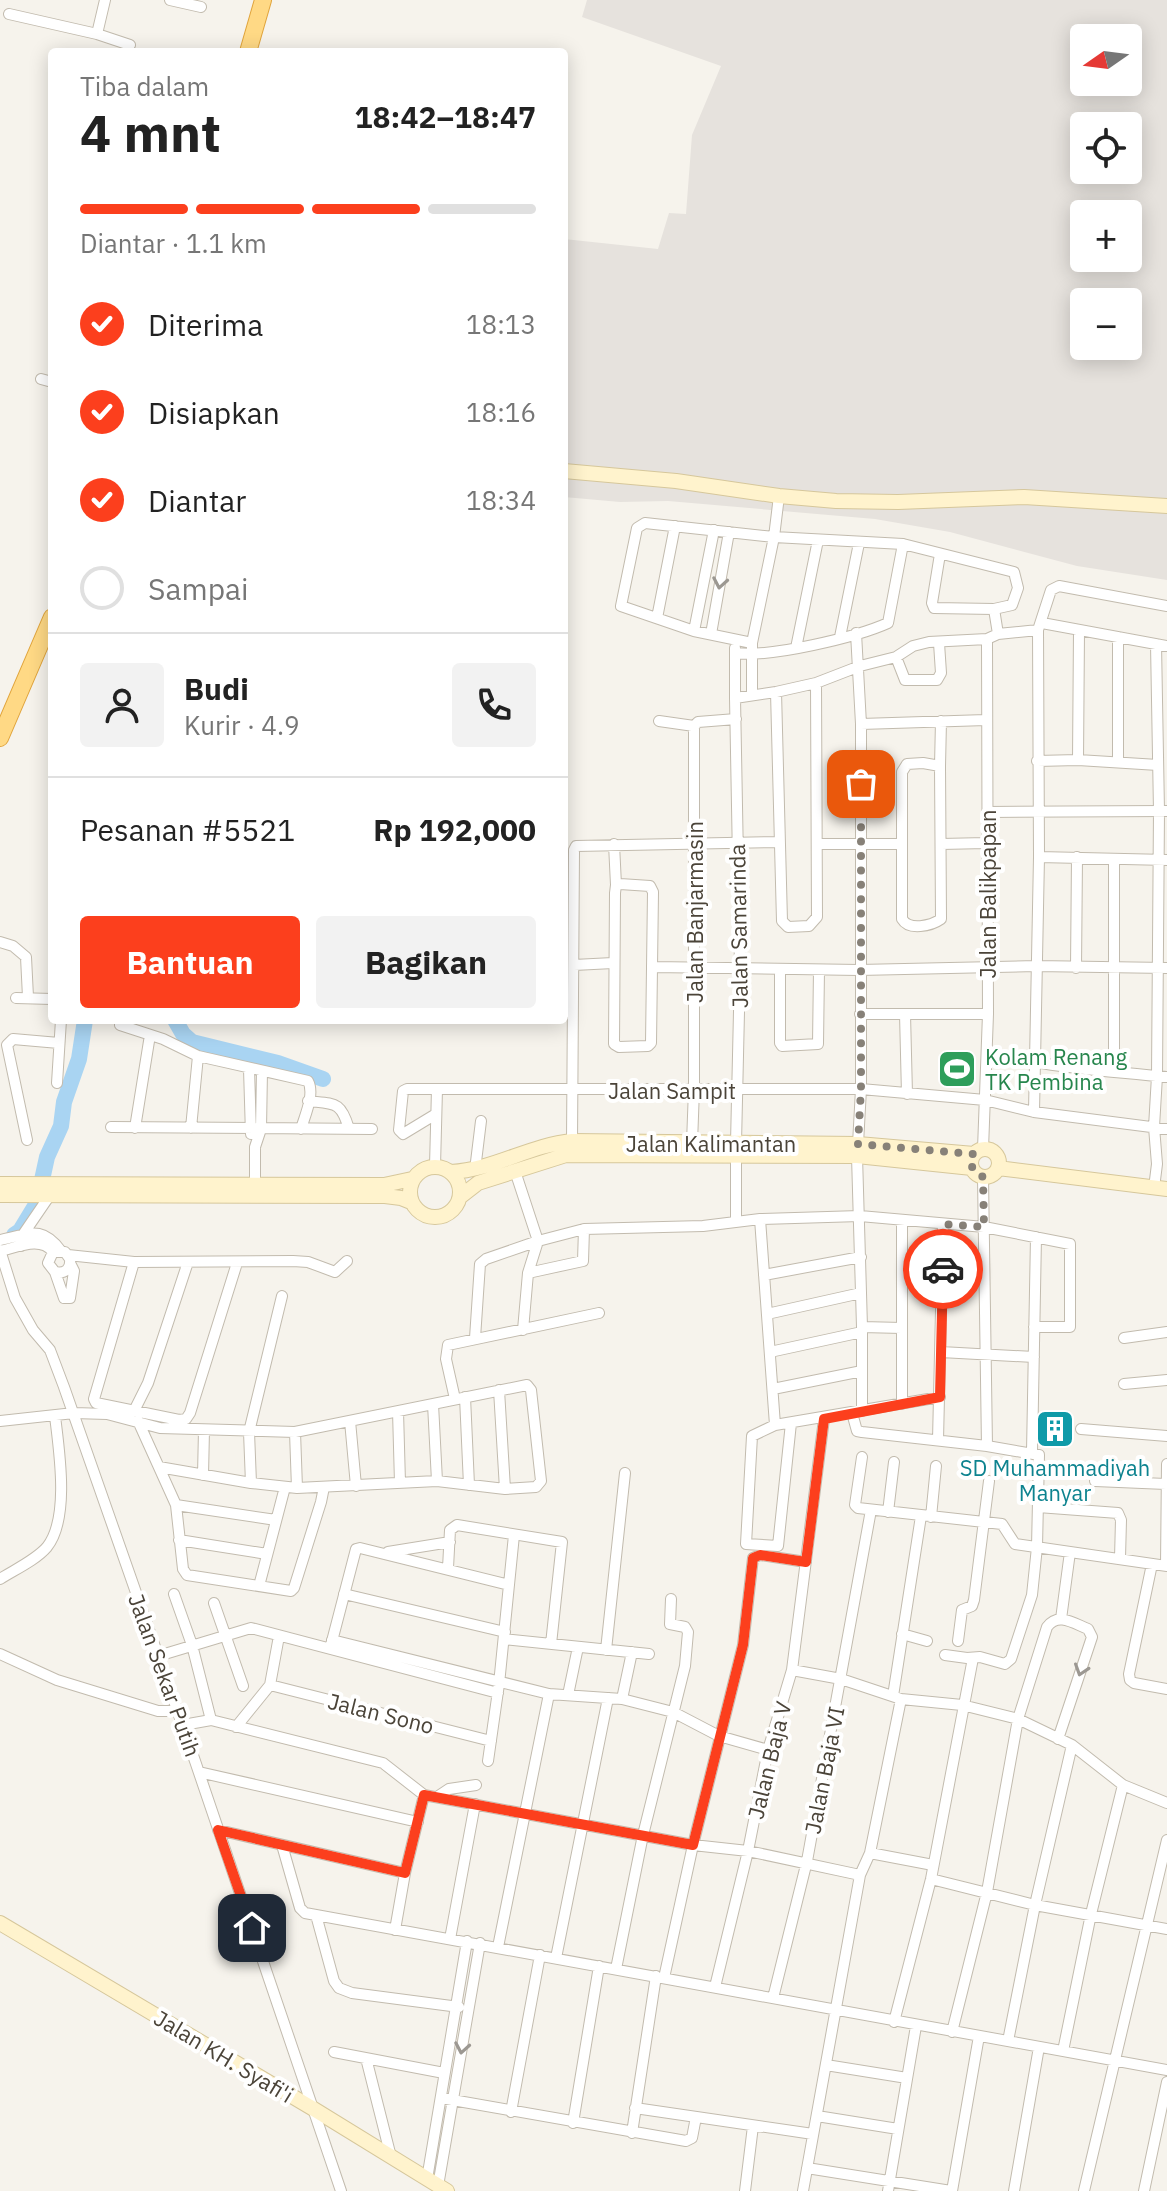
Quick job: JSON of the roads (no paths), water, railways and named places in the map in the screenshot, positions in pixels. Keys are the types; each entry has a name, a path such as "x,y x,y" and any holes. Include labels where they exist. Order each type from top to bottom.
{"highway":[{"path":"249,48 263,0"},
{"path":"0,738 48,626"}],"main road":[{"path":"568,471 676,481 778,502 898,502 1024,497 1167,506"},
{"name":"Jalan Kalimantan","path":"451,1172 475,1170 572,1141 625,1148 857,1150 978,1162"},
{"name":"Jalan Kalimantan","path":"460,1197 478,1183 566,1155 692,1143 736,1149"},
{"path":"993,1152 998,1164 992,1175 978,1162 993,1152"},
{"path":"998,1164 1161,1184"},
{"path":"0,1184 49,1191 255,1191 385,1196 411,1202 422,1214 437,1217 452,1211 460,1197 457,1179 451,1172 435,1166 418,1172 412,1179 411,1202"},
{"path":"255,1191 393,1184 412,1179"},
{"path":"0,1195 32,1190"},
{"name":"Jalan KH. Syafi'i","path":"0,1923 438,2185"}],"street":[{"path":"97,34 105,0"},
{"path":"170,0 201,7"},
{"path":"9,14 97,34 130,45"},
{"path":"752,695 752,643 774,537 778,502"},
{"path":"752,643 694,631 623,608 621,602 637,528 645,523 774,537 903,544 1014,572 1018,588 1012,605 994,609 934,608 932,603 940,554"},
{"path":"657,618 675,526"},
{"path":"694,631 714,530"},
{"path":"711,634 729,532"},
{"path":"796,648 818,540"},
{"path":"840,637 859,543"},
{"path":"736,653 753,656 796,648 888,623 903,544"},
{"path":"1034,1112 1040,626 1051,590 1059,586 1167,606"},
{"path":"994,609 998,634"},
{"path":"735,698 816,683 860,666 896,657 913,646 987,639 1040,626 1161,645 1158,765 1163,811 1162,1077 1154,1127 1161,1184"},
{"path":"1078,760 1079,631"},
{"path":"856,633 861,724 861,1089 857,1150 862,1330 857,1431 1032,1452 1041,1458 1032,1595 1011,1659 1005,1664 980,1657 945,1655"},
{"path":"1118,637 1118,762"},
{"name":"Jalan Samarinda","path":"734,638 740,968 736,1221"},
{"name":"Jalan Balikpapan","path":"987,639 988,1014 985,1100 978,1162 984,1227 987,1446"},
{"path":"896,657 905,680 937,680 941,673 939,643"},
{"path":"776,692 782,921 788,927 809,926 817,917 816,683"},
{"path":"659,721 694,726 698,722 736,714"},
{"path":"861,724 986,720"},
{"path":"940,766 907,764 903,768 900,844 902,919 911,927 941,919 941,721"},
{"name":"Jalan Banjarmasin","path":"692,1143 694,726"},
{"path":"1037,761 1158,765"},
{"path":"987,812 1163,811"},
{"path":"572,1141 576,846 778,842"},
{"path":"941,844 986,843"},
{"path":"614,844 614,1044 619,1047 648,1046 651,1043 652,888 616,885"},
{"path":"819,844 900,844"},
{"path":"1039,857 1163,860"},
{"path":"1076,968 1077,857"},
{"path":"1114,859 1114,1070"},
{"path":"0,942 13,946 26,957 22,997 48,999"},
{"path":"574,965 613,963"},
{"path":"652,967 819,970 1036,966 1163,968"},
{"path":"780,969 782,1046 818,1044 819,970"},
{"path":"860,1014 988,1014"},
{"path":"905,1014 907,1094"},
{"path":"57,1083 61,1024"},
{"path":"120,1025 198,1056 308,1081 311,1087 301,1129"},
{"path":"135,1128 150,1035"},
{"path":"27,1140 7,1045 13,1039 59,1043"},
{"path":"191,1128 198,1056"},
{"path":"1035,1062 1074,1070 1114,1070 1162,1077"},
{"path":"249,1069 255,1129 255,1191"},
{"path":"255,1129 262,1071"},
{"name":"Jalan Sampit","path":"436,1114 403,1134 399,1130 403,1091 407,1089 861,1089 985,1100 1034,1112 1167,1129"},
{"path":"435,1166 437,1089"},
{"path":"308,1101 344,1110 349,1129"},
{"path":"475,1170 481,1121"},
{"path":"111,1127 372,1129"},
{"path":"515,1171 538,1241 528,1273 523,1330"},
{"path":"0,1251 22,1241 49,1191"},
{"path":"475,1338 480,1264 486,1259 538,1241 584,1229 703,1226 760,1219 860,1216 984,1227 1070,1244 1071,1325 1067,1329 1034,1327"},
{"path":"760,1219 775,1425"},
{"path":"902,1220 902,1404"},
{"path":"938,1440 943,1224"},
{"path":"528,1273 583,1261 584,1229"},
{"path":"1032,1452 1036,1237"},
{"path":"0,1240 44,1243 63,1255 74,1271 70,1298 64,1298 55,1272 48,1263 63,1255 134,1262 308,1262 335,1272 347,1261"},
{"name":"Jalan Sekar Putih","path":"0,1251 15,1298 33,1330 50,1350 74,1413 341,2191"},
{"path":"55,1272 65,1272 63,1255"},
{"path":"764,1275 861,1257"},
{"path":"134,1262 94,1399 96,1403 136,1416 160,1428 295,1432 530,1386 541,1481 536,1487 505,1489 437,1481 297,1488 159,1467"},
{"path":"188,1262 136,1416 176,1505 184,1573 287,1591 294,1588 324,1487"},
{"path":"0,1421 74,1413 186,1419 237,1263"},
{"path":"767,1314 861,1293"},
{"path":"251,1483 249,1432 282,1296"},
{"path":"469,1485 460,1398 446,1359 448,1345 599,1313"},
{"path":"770,1352 862,1330 902,1328"},
{"path":"1124,1338 1167,1332"},
{"path":"941,1352 1034,1357"},
{"path":"773,1389 862,1371"},
{"path":"1124,1384 1167,1380"},
{"path":"499,1390 505,1489"},
{"path":"791,1423 779,1543 775,1547 748,1544 745,1541 752,1437 775,1425 940,1397"},
{"path":"433,1404 437,1481"},
{"path":"398,1411 400,1483"},
{"path":"0,1579 46,1548 57,1526 60,1453 55,1416"},
{"name":"Jalan Baja V","path":"715,1987 748,1851 768,1750 792,1670 824,1419"},
{"path":"350,1421 356,1486"},
{"path":"1081,1429 1167,1436"},
{"path":"203,1475 204,1430"},
{"path":"295,1432 297,1488"},
{"path":"862,1457 855,1506 985,1522 1005,1526 1015,1544 1166,1566 1167,1464"},
{"path":"888,1512 894,1462"},
{"path":"803,2191 860,1875 870,1853 897,1697 902,1634 936,1466"},
{"path":"606,1650 625,1473"},
{"path":"958,1641 962,1610 973,1604 989,1481"},
{"path":"1095,1481 1166,1484"},
{"path":"259,1586 285,1487"},
{"path":"176,1505 276,1520"},
{"path":"1038,1507 1118,1513 1121,1520 1120,1558"},
{"name":"Jalan Baja VI","path":"773,1998 807,1861 871,1510"},
{"path":"448,1568 450,1530 457,1525 562,1542 551,1644"},
{"path":"488,1761 499,1688 514,1535"},
{"path":"179,1540 267,1554"},
{"path":"384,1553 450,1542"},
{"path":"331,1645 356,1549 448,1568 509,1585"},
{"path":"1061,1619 1070,1552"},
{"path":"632,2133 660,1977 743,1645 753,1558 760,1555 806,1562"},
{"path":"1152,1564 1129,1674 1134,1683 1167,1689"},
{"path":"174,1594 192,1645 211,1720"},
{"path":"344,1594 504,1636 649,1654"},
{"path":"616,1969 643,1835 685,1666 688,1632 685,1627 670,1624 671,1599"},
{"path":"214,1603 243,1686"},
{"path":"952,2032 987,1892 1018,1719 1047,1627 1053,1620 1061,1619 1088,1629 1092,1637 1058,1739"},
{"path":"158,1656 251,1628 499,1688 622,1699 673,1712 719,1736 768,1750"},
{"path":"902,1634 927,1641"},
{"path":"231,1725 270,1685 279,1636"},
{"path":"568,1695 578,1647"},
{"path":"622,1699 632,1652"},
{"path":"0,1654 57,1680 158,1711 177,1711"},
{"path":"894,2022 931,1879 973,1658"},
{"path":"792,1670 841,1679 897,1697 962,1705 1018,1719 1072,1745 1123,1785 1167,1803"},
{"name":"Jalan Sono","path":"270,1685 491,1741"},
{"path":"498,1947 549,1694"},
{"path":"556,1958 608,1698"},
{"path":"183,1725 211,1720 383,1763 424,1795 693,1845 807,1861 860,1875"},
{"path":"1008,2041 1072,1745"},
{"path":"195,1761 418,1822"},
{"path":"437,1797 449,1789 476,1785"},
{"path":"1063,2051 1091,1914 1123,1785"},
{"path":"395,1930 424,1795"},
{"path":"450,1939 475,1804"},
{"path":"218,1830 405,1873"},
{"path":"1084,2191 1167,1840"},
{"path":"282,1845 301,1910 316,1915 1167,2070"},
{"path":"870,1853 933,1865"},
{"path":"931,1879 1035,1905 1167,1929"},
{"path":"316,1915 334,1981 339,1988 352,1993 469,2009"},
{"path":"438,2185 441,2098 467,1941"},
{"path":"438,2185 480,1943"},
{"path":"511,2112 540,1955"},
{"path":"573,2123 599,1966"},
{"path":"889,2186 916,2026"},
{"path":"807,2168 889,2186 952,2191 979,2036"},
{"path":"1014,2191 1039,2047"},
{"path":"334,2052 444,2073"},
{"path":"366,2058 391,2157"},
{"path":"826,2065 907,2078"},
{"path":"1144,2191 1167,2082"},
{"path":"441,2098 632,2133 690,2140 696,2117"},
{"path":"635,2108 813,2134"},
{"path":"817,2116 898,2129"},
{"path":"745,2191 753,2126"}],"waterway":[{"path":"14,1235 20,1231 37,1203 47,1157 61,1126 64,1102 79,1059 84,1024"},
{"path":"177,1024 192,1042 278,1063 323,1079"}],"place":[{"name":"Kolam Renang TK Pembina","path":"957,1069"},
{"name":"SD Muhammadiyah Manyar","path":"1055,1429"}]}
